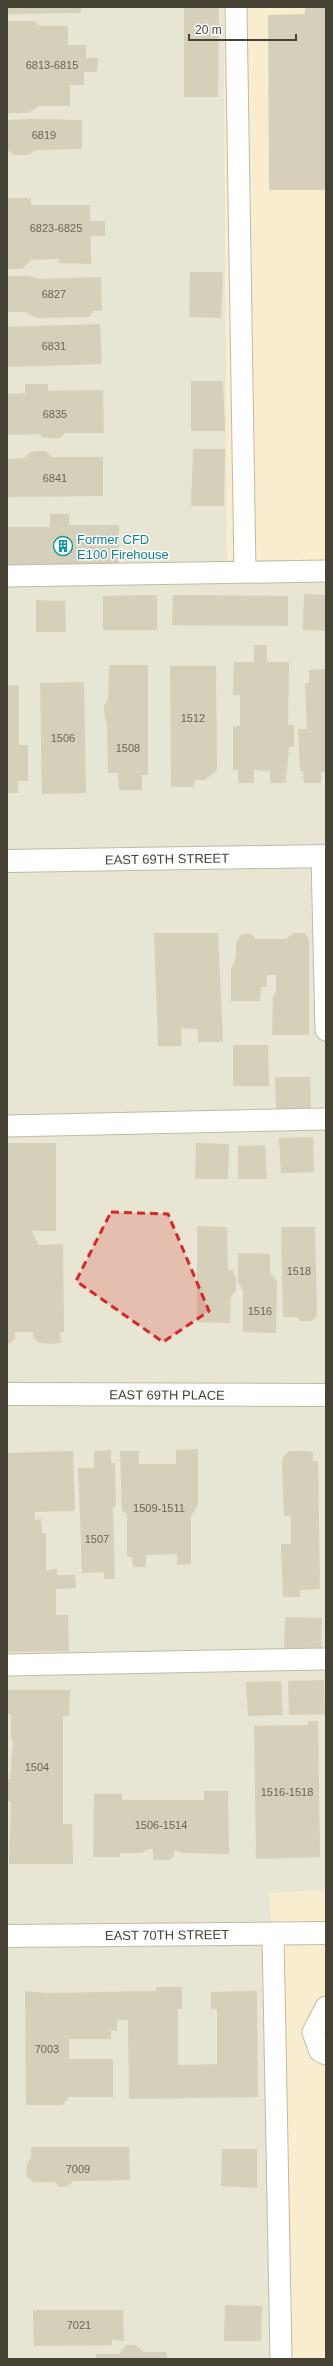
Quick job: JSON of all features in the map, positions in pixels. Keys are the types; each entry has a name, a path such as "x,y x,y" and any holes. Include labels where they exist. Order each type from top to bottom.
{"street":[{"name":"EAST 69TH STREET","path":"7,861 324,856"},
{"name":"EAST 69TH PLACE","path":"7,1394 326,1395"},
{"name":"EAST 70TH STREET","path":"7,1936 326,1933"}],"lane":[{"path":"236,7 245,572"},
{"path":"7,576 326,571"},
{"path":"324,856 326,1030"},
{"path":"7,1126 326,1119"},
{"path":"7,1665 326,1659"},
{"path":"273,1933 281,2359"},
{"path":"326,2007 313,2032 320,2051 326,2054"}],"highlighted area":[{"path":"111,1212 168,1214 209,1311 163,1342 76,1281"}],"shaded area":[{"path":"7,7 224,7 227,560 326,560 326,1890 270,1893 280,2359 7,2359"},
{"path":"224,7 326,7 326,560 227,560"},
{"path":"326,1890 326,2359 280,2359 270,1894"}],"building":[{"path":"7,7 81,7 81,13 7,14"},
{"path":"184,7 219,7 218,97 184,97"},
{"path":"305,7 326,7 326,190 269,190 268,15 305,14"},
{"path":"7,21 34,21 40,26 68,26 68,45 86,45 86,58 98,58 97,72 84,72 84,85 70,85 70,106 39,106 28,113 7,113"},
{"path":"7,120 82,120 82,149 36,150 27,155 14,155 7,150"},
{"path":"7,198 31,198 31,205 90,205 90,221 105,221 105,236 91,236 91,264 58,263 59,259 31,260 22,269 7,269"},
{"path":"190,272 223,272 221,318 189,317"},
{"path":"7,276 29,276 40,279 101,277 102,310 93,311 90,317 37,318 25,312 7,312"},
{"path":"100,324 102,364 7,367 7,327"},
{"path":"191,381 223,381 225,431 191,431"},
{"path":"25,384 48,384 48,391 103,390 104,433 64,433 61,438 43,438 40,434 7,435 7,394 25,393"},
{"path":"193,449 225,449 224,506 191,506"},
{"path":"45,451 52,457 103,457 103,496 7,497 7,459 24,458 30,452"},
{"name":"Former CFD E100 Firehouse","path":"50,514 69,514 69,525 119,525 119,564 7,565 7,527 50,527"},
{"path":"304,594 326,595 326,631 303,630"},
{"path":"157,595 157,630 103,630 103,596"},
{"path":"173,595 288,596 288,626 172,625"},
{"path":"36,600 65,601 66,632 36,632"},
{"path":"254,645 267,645 267,662 289,662 288,725 294,725 294,747 289,747 286,783 270,783 270,771 254,770 254,783 238,783 238,770 233,770 233,726 240,726 240,695 233,695 234,662 254,662"},
{"path":"109,665 148,665 148,775 142,775 142,790 119,790 118,773 108,773 107,723 105,719 104,705 108,700"},
{"path":"170,666 216,666 217,770 205,780 195,780 193,787 171,787"},
{"path":"326,669 326,772 321,772 321,783 304,783 303,771 300,771 298,729 307,729 305,683 309,683 309,670"},
{"path":"84,682 86,793 42,794 40,683"},
{"path":"19,685 19,745 28,745 28,781 18,781 18,793 7,793 7,686"},
{"path":"154,933 218,933 223,1042 198,1042 198,1029 181,1028 182,1046 158,1046"},
{"path":"293,933 304,933 309,939 309,1035 272,1035 273,995 276,992 276,975 267,975 267,987 261,987 260,1001 231,1001 231,969 236,958 236,943 241,934 251,934 256,939 286,939"},
{"path":"233,1045 268,1045 269,1086 233,1086"},
{"path":"275,1077 310,1077 311,1109 276,1110"},
{"path":"313,1137 314,1172 281,1173 279,1138"},
{"path":"7,1143 56,1143 56,1231 32,1231 38,1245 63,1244 64,1332 60,1332 61,1342 56,1344 39,1343 33,1337 33,1332 15,1332 15,1339 7,1345"},
{"path":"196,1143 229,1144 228,1179 195,1179"},
{"path":"265,1145 267,1179 238,1179 238,1146"},
{"path":"197,1226 227,1227 228,1270 232,1270 236,1278 236,1291 231,1297 230,1323 197,1322"},
{"path":"281,1227 315,1227 317,1316 312,1321 301,1321 296,1317 283,1317"},
{"path":"238,1253 270,1254 270,1273 277,1281 276,1333 243,1332 243,1290 238,1284"},
{"path":"198,1449 198,1505 191,1516 191,1564 177,1565 177,1554 146,1555 146,1567 133,1567 132,1557 127,1557 127,1514 122,1511 120,1451 139,1451 139,1464 176,1464 176,1450"},
{"path":"111,1450 111,1463 115,1463 116,1506 113,1507 115,1579 104,1579 104,1572 82,1573 78,1468 94,1468 94,1451"},
{"path":"73,1451 75,1511 35,1512 35,1520 41,1519 42,1533 46,1533 46,1570 57,1569 57,1575 75,1575 76,1588 56,1589 56,1615 68,1615 69,1651 7,1652 7,1453"},
{"path":"289,1451 310,1451 313,1453 313,1461 318,1461 320,1589 300,1590 300,1597 283,1597 281,1544 291,1544 291,1516 284,1516 282,1466 283,1457"},
{"path":"285,1617 322,1618 321,1648 284,1648"},
{"path":"324,1680 325,1714 289,1715 288,1681"},
{"path":"281,1681 283,1715 248,1716 246,1682"},
{"path":"7,1690 70,1690 69,1716 63,1716 63,1824 72,1824 73,1864 9,1864 11,1803 8,1800 8,1779 10,1779 13,1742 11,1739 11,1714 7,1714"},
{"path":"308,1721 318,1721 320,1857 256,1859 254,1726 308,1725"},
{"path":"204,1791 228,1791 229,1854 182,1853 174,1850 174,1856 170,1860 153,1860 153,1849 149,1849 141,1853 120,1853 120,1857 93,1857 94,1794 122,1794 122,1800 204,1800"},
{"path":"156,1987 182,1987 182,2009 178,2009 178,2065 217,2064 217,2009 211,2009 211,1992 257,1991 258,2097 129,2099 128,2020 117,2020 117,2031 111,2030 111,2039 69,2039 69,2059 113,2059 113,2097 69,2097 63,2105 26,2105 25,1991 47,1993 156,1991"},
{"path":"31,2147 129,2147 130,2180 73,2181 68,2186 59,2187 55,2182 33,2182 26,2176 27,2163 31,2158"},
{"path":"222,2149 257,2149 257,2188 221,2186"},
{"path":"225,2305 262,2306 261,2341 224,2341"},
{"path":"33,2310 123,2310 124,2341 112,2340 112,2345 34,2346"},
{"path":"126,2345 136,2345 144,2352 166,2352 167,2359 96,2359 96,2354 119,2354"}],"place":[{"name":"Former CFD E100 Firehouse","path":"63,546"}]}
